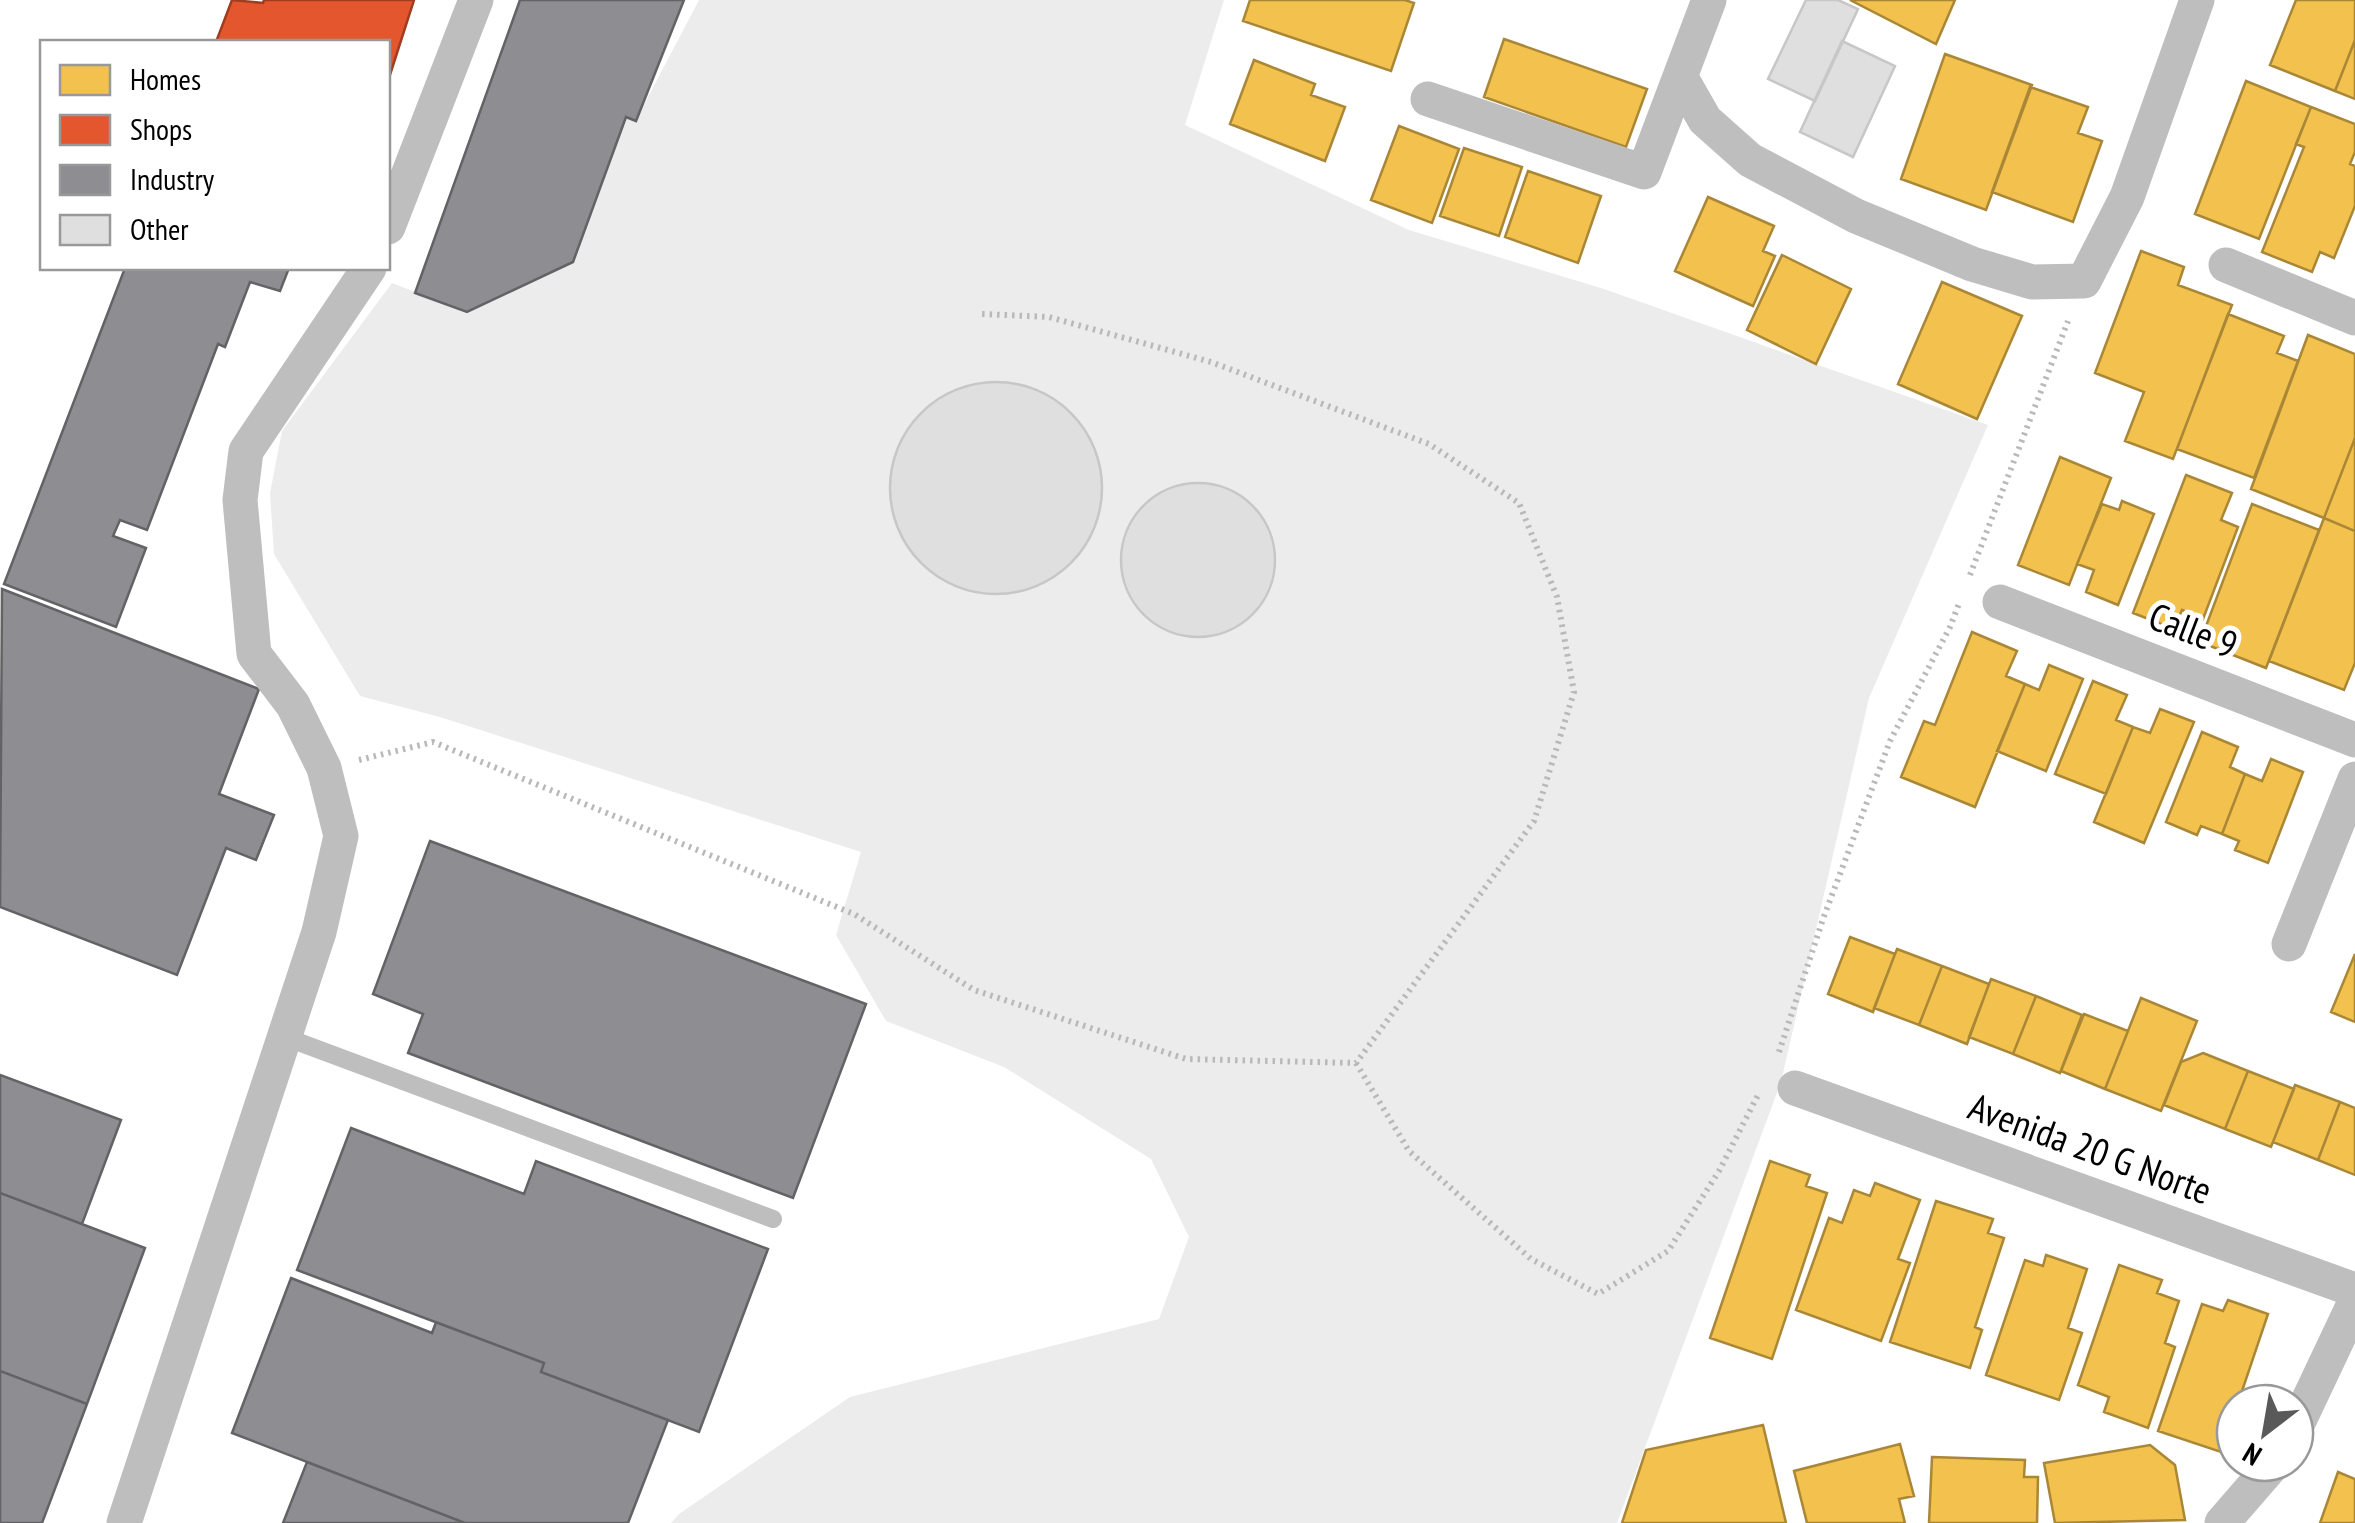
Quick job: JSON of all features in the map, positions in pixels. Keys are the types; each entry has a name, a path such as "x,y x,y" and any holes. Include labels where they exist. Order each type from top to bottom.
{"street":[{"path":"390,223 476,0"},
{"path":"1428,98 1644,172 1708,0"},
{"path":"1680,78 1706,120 1750,160 1856,216 1972,264 2032,282 2084,281 2127,198 2196,0"},
{"path":"2226,265 2355,318"},
{"path":"124,1523 319,932 342,836 324,768 293,705 254,654 240,500 246,451 368,270"},
{"name":"Calle 9","path":"2000,602 2355,740"},
{"path":"2289,944 2355,779"},
{"name":"Avenida 20 G Norte","path":"1786,1073 2355,1290"},
{"path":"2315,1386 2355,1302"},
{"path":"2222,1523 2257,1483"}],"lane":[{"path":"285,1037 773,1219"}],"path":[{"path":"1786,1073 1823,919 1890,741 1950,627 2084,281"},
{"path":"982,314 1048,317 1211,362 1429,444 1519,503 1557,597 1574,692 1534,821 1356,1063"},
{"path":"324,768 433,742 854,914 974,990 1186,1058 1356,1063"},
{"path":"1356,1063 1409,1151 1531,1259 1598,1294 1668,1251 1719,1171 1760,1091"}],"shaded area":[{"path":"699,0 1224,0 1185,125 1409,230 1604,289 1988,425 1869,698 1781,1082 1617,1523 671,1523 850,1397 1159,1319 1189,1237 1151,1159 1004,1067 886,1021 836,935 861,852 440,717 360,696 274,554 270,493 282,431 392,283 467,312 573,262 626,117 636,120"}],"building: Homes":[{"path":"1250,0 1414,3 1391,71 1243,21"},
{"path":"1850,0 1955,0 1936,44"},
{"path":"2296,0 2355,0 2355,40 2335,91 2270,65"},
{"path":"1504,39 1647,89 1626,147 1484,97"},
{"path":"2355,40 2355,99 2335,91"},
{"path":"1945,54 2032,85 1986,210 1901,179"},
{"path":"1254,60 1315,84 1311,95 1345,107 1325,161 1230,124"},
{"path":"2246,81 2311,107 2259,239 2195,214"},
{"path":"2030,87 2088,107 2078,133 2102,141 2073,222 1992,192"},
{"path":"2311,107 2355,124 2355,152 2350,164 2355,166 2355,206 2334,258 2320,252 2312,272 2262,252 2304,147 2296,144"},
{"path":"1399,126 1459,149 1432,223 1371,200"},
{"path":"1464,148 1522,167 1499,236 1440,216"},
{"path":"1528,171 1601,196 1578,263 1505,237"},
{"path":"1708,197 1774,226 1763,251 1775,256 1753,306 1675,271"},
{"path":"2141,251 2184,267 2178,285 2232,305 2173,459 2125,441 2144,392 2095,373"},
{"path":"1782,255 1851,289 1816,364 1747,330"},
{"path":"1942,282 2022,316 1977,419 1898,384"},
{"path":"2228,314 2284,336 2277,353 2298,361 2254,478 2177,449"},
{"path":"2308,335 2355,354 2355,438 2324,518 2251,489"},
{"path":"2355,438 2355,531 2324,518"},
{"path":"2060,457 2111,478 2069,585 2018,565"},
{"path":"2186,475 2232,493 2221,520 2238,527 2203,619 2182,610 2174,629 2133,613"},
{"path":"2122,501 2154,514 2118,605 2086,592 2094,570 2077,564 2102,504 2119,510"},
{"path":"2252,504 2319,530 2266,668 2200,642"},
{"path":"2324,518 2355,531 2355,663 2344,690 2269,661"},
{"path":"1972,632 2017,651 2006,676 2025,684 1975,807 1901,777 1924,721 1935,725"},
{"path":"2049,665 2083,679 2046,771 1997,751 2025,684 2039,690"},
{"path":"2093,681 2127,695 2116,720 2133,727 2106,794 2055,774"},
{"path":"2160,709 2194,722 2144,843 2094,822 2133,727 2150,733"},
{"path":"2202,732 2238,747 2230,767 2245,774 2222,834 2201,826 2197,835 2166,822"},
{"path":"2271,759 2303,772 2268,863 2235,850 2239,841 2222,834 2245,774 2262,781"},
{"path":"1850,937 1895,954 1873,1012 1828,994"},
{"path":"1897,949 1942,966 1919,1025 1874,1008"},
{"path":"2355,954 2355,1022 2331,1012"},
{"path":"1942,966 1989,984 1967,1044 1919,1025"},
{"path":"1991,979 2036,996 2013,1054 1969,1037"},
{"path":"2036,996 2082,1015 2060,1073 2013,1054"},
{"path":"2141,998 2197,1021 2161,1111 2105,1089"},
{"path":"2084,1014 2128,1031 2105,1089 2061,1071"},
{"path":"2203,1053 2248,1071 2225,1129 2164,1105 2181,1062"},
{"path":"2248,1071 2294,1089 2271,1147 2225,1129"},
{"path":"2295,1085 2340,1102 2318,1160 2273,1142"},
{"path":"2340,1102 2355,1108 2355,1175 2318,1160"},
{"path":"1770,1161 1810,1175 1806,1186 1827,1193 1772,1359 1710,1338"},
{"path":"1875,1183 1920,1200 1898,1259 1910,1263 1881,1341 1796,1310 1829,1218 1842,1223 1854,1190 1870,1196"},
{"path":"1936,1201 1993,1219 1988,1233 2004,1238 1975,1327 1982,1330 1970,1368 1890,1342"},
{"path":"2046,1255 2087,1269 2068,1328 2082,1333 2059,1400 1986,1375 2025,1260 2043,1266"},
{"path":"2119,1265 2162,1280 2157,1293 2179,1301 2165,1343 2175,1347 2148,1428 2104,1412 2109,1397 2078,1385"},
{"path":"2228,1300 2268,1314 2245,1383 2215,1383 2215,1450 2158,1431 2202,1304 2223,1311"},
{"path":"1763,1425 1786,1523 1622,1523 1646,1450"},
{"path":"1900,1444 1914,1496 1899,1499 1905,1523 1807,1523 1794,1471"},
{"path":"2150,1445 2175,1465 2185,1520 2055,1523 2044,1463"},
{"path":"1932,1457 2025,1460 2024,1477 2038,1477 2037,1523 1929,1523"},
{"path":"2338,1472 2355,1479 2355,1523 2320,1523"}],"building: Shops":[{"path":"232,0 414,0 390,75 390,40 217,40"}],"building: Industry":[{"path":"520,0 684,0 636,121 626,117 573,262 467,312 415,293"},
{"path":"124,270 288,270 280,291 250,282 225,347 218,344 147,530 120,520 113,536 146,548 116,627 4,584"},
{"path":"2,589 259,689 219,794 274,815 256,860 226,848 177,975 0,907"},
{"path":"430,841 866,1004 793,1198 408,1053 423,1014 373,994"},
{"path":"0,1075 121,1120 82,1224 0,1193"},
{"path":"351,1128 524,1194 536,1161 768,1249 699,1432 541,1372 544,1363 297,1270"},
{"path":"0,1193 145,1248 87,1404 0,1371"},
{"path":"291,1278 432,1333 436,1322 544,1363 541,1372 668,1420 628,1523 465,1523 232,1433"},
{"path":"0,1371 87,1404 42,1523 0,1523"},
{"path":"307,1462 465,1523 283,1523"}],"building: Other":[{"path":"1806,0 1838,0 1858,9 1815,101 1768,79"},
{"path":"1842,41 1895,66 1853,157 1800,132"},
{"path":"996,382 1037,390 1071,413 1094,447 1102,488 1094,529 1071,563 1037,586 996,594 955,586 921,563 898,529 890,488 898,447 921,413 955,390"},
{"path":"1198,483 1228,489 1253,505 1269,530 1275,560 1269,590 1253,615 1228,631 1198,637 1168,631 1143,615 1127,590 1121,560 1127,530 1143,505 1168,489"}]}
